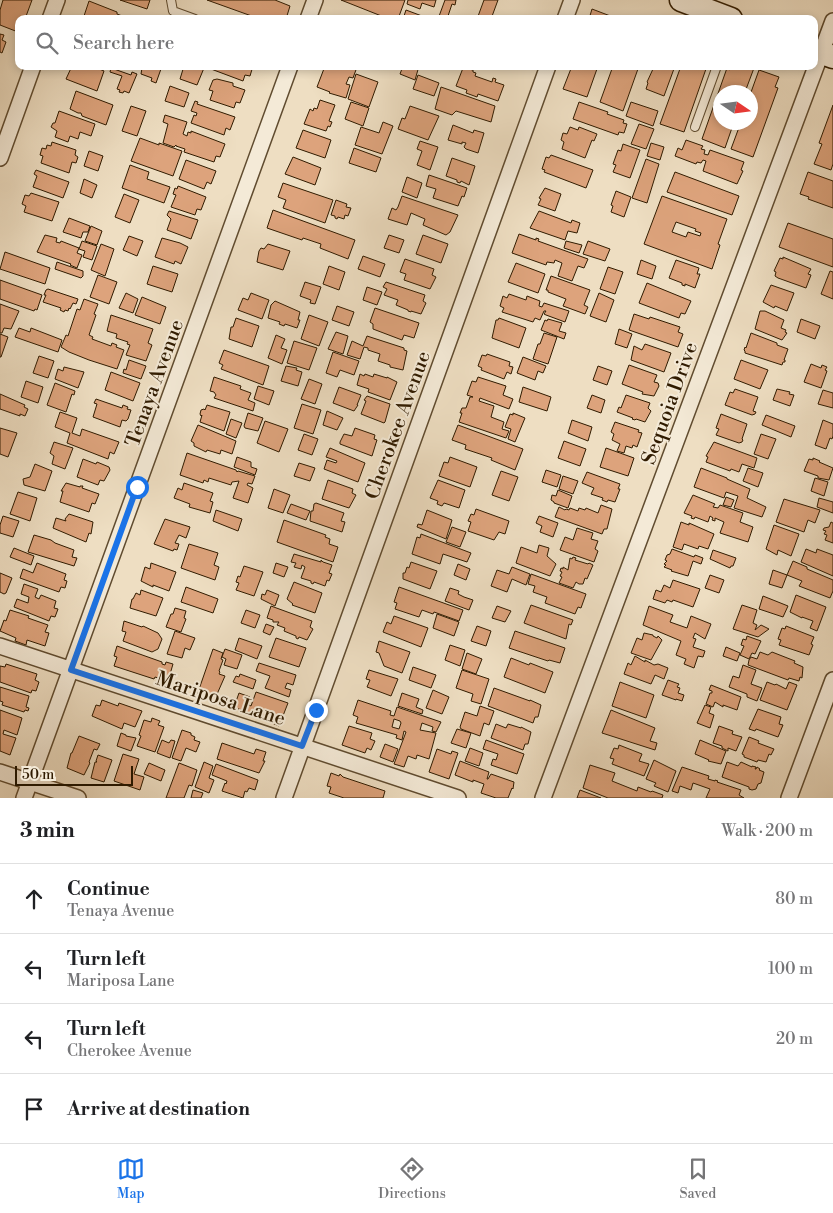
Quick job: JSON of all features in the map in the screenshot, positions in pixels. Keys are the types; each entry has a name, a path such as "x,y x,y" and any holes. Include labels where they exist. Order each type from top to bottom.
{"main road":[{"path":"681,0 721,15"}],"street":[{"path":"51,15 57,0"},
{"path":"309,15 315,0"},
{"path":"566,15 572,0"},
{"name":"Sequoia Drive","path":"818,66 833,21"},
{"path":"0,158 32,70"},
{"name":"Tenaya Avenue","path":"24,798 289,70"},
{"name":"Cherokee Avenue","path":"284,798 547,70"},
{"name":"Sequoia Drive","path":"543,798 817,70"},
{"name":"Mariposa Lane","path":"0,646 458,798"},
{"path":"789,798 833,680"},
{"path":"0,772 78,798"}],"lane":[{"path":"171,0 173,11 184,15"},
{"path":"695,127 716,70"}],"building":[{"path":"3,0 32,0 26,15 15,15 15,31 0,25 0,10"},
{"path":"120,0 150,0 147,9"},
{"path":"207,0 275,0 290,6 287,15 249,15"},
{"path":"341,0 405,0 399,15 379,15"},
{"path":"408,0 436,0 434,7 422,3 420,9 407,4"},
{"path":"445,0 456,0 455,5 452,4 448,15 439,15"},
{"path":"484,0 498,0 492,15 478,15"},
{"path":"89,1 117,12 120,15 84,15"},
{"path":"592,9 608,15 590,15"},
{"path":"406,10 419,15 404,15"},
{"path":"0,34 4,35 2,40 6,42 2,53 0,52"},
{"path":"70,70 104,71 97,91 66,79"},
{"path":"110,70 117,70 131,75 132,72 137,74 129,93 119,92 120,90 117,89 122,76 110,72"},
{"path":"142,70 161,70 156,83 151,81 152,78 141,74"},
{"path":"183,70 203,70 197,85 180,79"},
{"path":"214,70 252,70 250,76 245,75 243,81"},
{"path":"323,70 356,70 353,78 349,77 346,84 350,85 346,98 317,87"},
{"path":"402,70 418,70 415,80 400,74"},
{"path":"462,70 473,70 476,73 475,76 492,82 493,78 496,79 495,82 504,85 498,101 478,94 477,97 466,93 467,90 456,86"},
{"path":"570,70 597,70 587,97 563,89"},
{"path":"612,70 638,70 623,111 600,102"},
{"path":"653,70 674,70 664,96 646,89"},
{"path":"680,70 706,70 684,132 660,124"},
{"path":"726,70 753,70 748,85 721,85"},
{"path":"759,70 779,77 775,87 778,88 753,157 731,149 738,130 758,130 758,85 754,85"},
{"path":"356,74 378,82 369,107 348,99"},
{"path":"418,75 439,83 434,96 413,89"},
{"path":"217,79 233,83 233,86 245,90 240,103 236,102 234,108 210,100 213,91 209,90 213,80"},
{"path":"170,86 189,93 184,107 165,101"},
{"path":"441,87 495,106 491,122 456,111 452,115 435,109"},
{"path":"76,91 113,105 106,125 82,116 81,113 70,109"},
{"path":"320,100 335,105 329,121 332,122 326,131 304,124 310,109 313,111 314,108 317,109"},
{"path":"195,101 198,102 197,104 235,117 230,130 226,128 224,135 191,123 194,115 196,116 197,113 191,111"},
{"path":"351,102 369,108 363,126 345,119"},
{"path":"579,102 624,120 623,123 627,124 624,133 619,132 618,135 573,119"},
{"path":"631,102 658,111 653,126 626,116"},
{"path":"833,105 833,164 831,170 814,164 822,144 819,143"},
{"path":"131,106 146,111 137,136 122,131"},
{"path":"410,106 439,116 428,140 398,129 402,118 405,119"},
{"path":"713,108 713,130 731,130 725,148 702,139"},
{"path":"59,111 95,124 91,136 80,132 78,139 70,136 68,142 55,137 57,131 51,127 55,123"},
{"path":"165,115 187,122 183,134 187,136 188,132 191,133 191,131 225,144 220,157 216,156 214,162 184,152 185,149 176,145 174,147 163,143 168,124 163,122"},
{"path":"383,122 393,126 382,154 355,145 361,127 379,133"},
{"path":"639,124 654,129 646,149 631,144"},
{"path":"453,125 473,133 474,130 484,133 478,153 466,149 464,147 466,143 462,142 462,144 448,140"},
{"path":"570,127 578,130 579,127 597,134 594,141 592,140 585,158 562,149 564,142 561,140 563,133 567,134"},
{"path":"303,130 331,140 325,158 296,148"},
{"path":"140,138 182,151 173,176 131,161"},
{"path":"686,140 703,146 701,149 705,150 704,154 708,155 710,150 744,162 741,170 743,171 737,184 703,171 706,161 703,160 701,163 697,162 696,164 675,156 678,148 682,150"},
{"path":"420,141 438,147 430,170 417,165 422,151 417,149"},
{"path":"52,142 76,150 75,155 78,157 76,163 72,162 69,173 41,163 43,156 40,155 42,148 46,149 47,145 51,146"},
{"path":"651,143 664,147 660,160 647,156"},
{"path":"623,144 640,150 630,178 613,172 616,165 613,164 618,150 621,151"},
{"path":"354,148 381,158 376,172 349,163"},
{"path":"89,151 103,156 98,171 84,166"},
{"path":"551,155 593,170 586,188 544,172 545,170 542,169 546,157 549,158"},
{"path":"293,157 321,168 315,185 285,174"},
{"path":"452,158 475,166 469,185 461,181 460,183 457,182 457,180 446,176"},
{"path":"646,159 659,164 647,203 632,198"},
{"path":"186,160 216,171 211,184 207,182 204,189 179,179"},
{"path":"130,165 149,172 147,179 170,187 164,203 122,188"},
{"path":"36,170 69,182 63,198 33,187 37,176 34,174"},
{"path":"675,172 739,196 732,215 667,192"},
{"path":"808,172 833,181 833,208 800,194"},
{"path":"429,175 467,188 458,206 433,198 436,189 426,186"},
{"path":"407,177 422,183 417,198 402,192"},
{"path":"84,179 97,185 92,198 80,193"},
{"path":"283,183 333,200 325,223 283,208 286,200 278,197"},
{"path":"178,186 206,197 201,210 197,209 195,215 171,207 176,195 173,194 175,188 177,189"},
{"path":"545,188 561,194 555,211 538,205 541,199 539,198"},
{"path":"616,191 631,197 624,217 611,212 613,206 611,205"},
{"path":"31,193 59,202 52,221 24,212 26,206 22,204 25,195 29,196"},
{"path":"124,194 139,200 130,223 115,217"},
{"path":"402,196 458,215 450,232 446,235 423,225 425,219 411,213 407,225 388,219 392,208 396,210 398,207"},
{"path":"662,196 727,219 712,269 644,244","holes":["676,222 696,229 695,231 701,233 700,236 688,232 686,237 672,232"]},
{"path":"336,200 347,204 346,207 351,208 348,216 345,215 344,219 338,217 337,219 331,215"},
{"path":"273,210 355,240 348,259 320,248 321,244 303,238 302,240 267,228"},
{"path":"169,211 198,220 191,239 167,230 171,219 167,215"},
{"path":"539,211 571,223 572,220 580,223 577,233 568,231 565,240 530,228"},
{"path":"69,218 90,226 88,232 83,232 81,238 63,232"},
{"path":"788,223 833,239 833,267 779,247"},
{"path":"91,226 102,231 97,245 85,241"},
{"path":"519,234 536,240 536,238 539,239 538,241 588,259 584,268 578,266 572,281 558,276 562,263 555,260 554,263 547,262 546,265 512,253"},
{"path":"45,235 57,238 56,242 60,243 61,241 79,248 77,253 82,255 77,268 37,252"},
{"path":"389,235 404,240 399,253 384,248"},
{"path":"423,235 448,244 441,263 416,254"},
{"path":"129,236 143,241 137,256 123,250"},
{"path":"162,238 188,247 181,264 175,261 174,264 155,257"},
{"path":"82,241 97,246 92,260 83,257 85,251 79,249"},
{"path":"566,241 582,245 579,253 564,248"},
{"path":"588,241 610,249 605,261 583,254"},
{"path":"101,244 114,249 105,276 91,270"},
{"path":"268,244 290,251 283,270 257,262 259,251"},
{"path":"5,252 50,268 45,284 0,269"},
{"path":"363,256 385,264 380,277 358,269"},
{"path":"783,257 811,269 808,274 811,275 806,288 775,276 776,272 774,271 780,258 783,259"},
{"path":"405,259 434,269 432,275 436,277 430,289 404,280 406,274 400,272"},
{"path":"641,260 656,266 652,279 637,274"},
{"path":"676,260 699,268 697,274 700,274 695,288 685,284 685,286 682,285 682,283 669,278"},
{"path":"57,262 83,271 83,276 81,278 55,269"},
{"path":"516,263 545,274 538,293 508,282"},
{"path":"153,266 178,274 172,292 147,284"},
{"path":"329,266 345,272 339,290 323,284"},
{"path":"608,267 623,272 615,294 600,289"},
{"path":"830,271 833,272 833,299 821,294"},
{"path":"98,275 117,282 109,304 90,297"},
{"path":"551,276 590,290 584,305 588,307 585,314 563,306 566,299 546,290"},
{"path":"0,280 42,295 37,310 35,309 34,311 0,299"},
{"path":"305,282 321,287 315,304 310,303 311,300 300,296"},
{"path":"386,282 425,295 423,301 426,303 421,314 408,311 396,305 398,300 384,295 387,289 383,287"},
{"path":"647,283 691,301 685,314 681,313 679,318 639,303"},
{"path":"771,285 794,293 787,311 775,306 774,308 763,302"},
{"path":"367,287 382,292 377,305 363,300"},
{"path":"48,289 78,299 76,304 73,303 68,311 65,310 64,312 60,310 61,308 43,302 46,295 44,295"},
{"path":"126,293 138,299 133,313 119,308"},
{"path":"251,293 269,300 262,319 238,310 243,298 248,300"},
{"path":"599,293 614,300 606,322 590,316"},
{"path":"509,294 526,300 527,296 540,301 539,306 542,307 544,303 569,311 565,322 544,314 546,311 544,311 540,320 535,318 533,322 502,312 504,308 500,306 503,296 507,298"},
{"path":"142,297 166,307 160,324 135,315"},
{"path":"84,299 98,304 89,335 93,337 92,339 111,346 112,343 124,350 117,369 89,360 61,347 66,335 68,336 77,309 80,310"},
{"path":"275,301 300,312 297,328 285,324 284,326 279,324 280,322 268,318 271,305"},
{"path":"0,304 19,311 11,329 4,328 2,333 0,333"},
{"path":"337,306 354,312 349,326 332,320"},
{"path":"375,308 419,323 414,338 404,335 402,340 373,329 373,324 370,322"},
{"path":"760,311 765,311 784,320 781,328 786,330 785,332 787,333 782,340 755,329"},
{"path":"634,314 680,327 678,332 683,334 678,347 629,330"},
{"path":"111,315 153,329 148,343 152,345 146,361 126,355 130,345 127,344 128,342 116,338 117,334 107,331"},
{"path":"309,315 328,322 319,346 301,339"},
{"path":"236,318 259,326 252,347 229,339 231,327 233,327"},
{"path":"499,318 526,328 519,348 492,338 496,320"},
{"path":"548,319 562,323 559,331 566,333 564,339 541,330 545,320 547,321"},
{"path":"801,319 820,326 815,339 797,332"},
{"path":"19,328 30,332 31,328 62,340 58,352 15,337"},
{"path":"619,329 632,334 627,348 615,344"},
{"path":"336,332 348,336 343,354 328,349"},
{"path":"544,333 557,337 548,364 533,359"},
{"path":"751,333 788,349 785,362 782,365 745,353 744,350"},
{"path":"0,334 8,337 1,357 0,357"},
{"path":"276,335 285,339 281,348 287,350 282,364 268,358"},
{"path":"367,336 404,348 407,351 403,370 390,367 390,365 378,361 380,354 368,350 368,348 364,347 360,359 347,355 352,341 363,346"},
{"path":"294,341 317,348 309,370 287,363"},
{"path":"645,344 671,353 664,372 631,360 634,346 642,350"},
{"path":"224,350 269,366 263,385 221,369 223,365 219,363"},
{"path":"333,352 359,361 354,375 340,370 337,377 326,373"},
{"path":"487,354 510,362 509,366 513,367 511,374 507,372 504,379 481,370 482,368 478,366 482,355 486,356"},
{"path":"39,356 54,361 48,378 33,373"},
{"path":"523,357 546,366 543,373 538,371 535,380 517,373"},
{"path":"129,360 146,366 141,379 123,373"},
{"path":"741,360 768,370 760,389 734,379"},
{"path":"811,364 821,368 822,365 827,367 821,388 804,382"},
{"path":"629,365 657,375 654,382 658,383 659,386 654,396 642,394 643,392 622,384"},
{"path":"286,366 297,368 296,370 302,372 298,386 281,381"},
{"path":"598,366 612,371 607,385 593,380"},
{"path":"64,367 84,372 78,388 55,379 58,369 63,371"},
{"path":"111,372 140,383 133,401 105,390"},
{"path":"360,374 373,377 374,374 397,382 390,400 368,392 369,389 357,385"},
{"path":"214,377 241,386 240,389 251,393 248,400 255,403 253,411 214,398 216,395 210,391"},
{"path":"478,377 506,386 503,395 513,399 509,409 480,398 479,401 494,406 491,417 504,422 502,429 509,431 506,438 459,422 462,408 466,408 470,397 473,397 467,395 472,381 476,382"},
{"path":"309,379 322,384 315,404 301,399"},
{"path":"26,381 43,387 38,403 21,397"},
{"path":"55,383 75,391 74,395 72,394 66,412 47,405"},
{"path":"258,386 274,391 269,405 254,399"},
{"path":"339,387 361,395 354,411 333,403"},
{"path":"523,387 551,397 547,411 519,402"},
{"path":"735,389 758,397 753,411 756,412 755,414 752,415 725,405 730,392 733,393"},
{"path":"777,389 794,395 790,406 773,400"},
{"path":"823,390 833,393 833,408 818,404"},
{"path":"0,394 25,405 24,407 28,409 25,416 0,409"},
{"path":"592,395 605,400 601,413 587,408"},
{"path":"626,395 650,403 648,408 651,411 645,422 632,419 617,412 619,407 621,408"},
{"path":"367,396 390,404 384,423 361,414 366,401 364,400"},
{"path":"96,399 122,408 123,405 128,407 127,409 131,410 128,419 126,421 122,420 120,427 93,417 97,404 94,403"},
{"path":"302,404 321,410 313,434 294,428"},
{"path":"207,405 230,412 224,431 200,422 201,410 205,410"},
{"path":"327,411 343,418 337,430 323,425"},
{"path":"60,412 77,418 72,433 80,436 82,429 119,442 114,454 110,452 108,459 67,443 70,433 55,427"},
{"path":"248,413 263,418 258,431 245,428"},
{"path":"513,413 525,418 515,442 508,439 511,429 505,427 510,414 513,415"},
{"path":"721,414 747,424 742,442 739,443 716,435 719,429 716,428"},
{"path":"766,415 795,426 791,437 762,425"},
{"path":"231,419 242,423 236,438 226,434"},
{"path":"572,420 592,427 588,441 568,433"},
{"path":"823,420 833,424 833,436 832,439 830,438 826,449 815,445"},
{"path":"265,421 288,429 279,452 257,443"},
{"path":"615,422 639,430 638,432 642,433 637,447 633,445 632,448 626,446 624,453 617,451 620,444 612,440 614,434 611,432"},
{"path":"198,425 236,441 232,454 221,450 220,454 207,450 206,452 194,446 194,443 191,441"},
{"path":"458,425 523,449 515,470 491,460 492,458 465,449 466,445 452,440"},
{"path":"0,428 17,433 8,457 0,454"},
{"path":"355,428 375,435 374,439 377,440 372,456 340,444 344,434 352,436"},
{"path":"304,434 318,439 312,455 298,450"},
{"path":"761,434 776,439 768,459 754,454"},
{"path":"564,441 586,449 580,466 558,458"},
{"path":"54,442 73,448 65,469 52,464 54,456 50,453"},
{"path":"714,442 757,458 754,468 742,464 739,472 731,469 730,471 706,462 708,457 706,456"},
{"path":"330,448 365,463 358,482 324,469 327,460 336,463 337,461 326,457"},
{"path":"606,448 634,458 628,476 600,467"},
{"path":"187,453 236,470 237,472 255,476 252,484 248,483 247,485 253,488 248,503 233,498 239,481 232,482 231,485 209,478 208,482 204,480 203,483 180,475"},
{"path":"237,457 251,462 251,467 257,469 255,475 234,467"},
{"path":"450,457 477,467 470,487 439,476 444,462 448,463"},
{"path":"813,458 833,468 829,480 818,478 818,476 804,471 809,459 813,460"},
{"path":"83,459 109,467 110,470 104,481 100,480 98,485 77,477"},
{"path":"299,463 315,468 310,481 294,476"},
{"path":"35,464 52,471 45,491 24,485 23,479 30,477"},
{"path":"701,468 750,489 747,498 766,507 762,517 734,508 738,496 726,492 724,498 694,487"},
{"path":"748,468 763,473 758,487 743,481"},
{"path":"546,470 561,475 557,487 542,482"},
{"path":"501,471 518,477 509,501 492,495"},
{"path":"587,472 620,484 615,502 608,500 607,502 602,500 603,498 591,494 594,488 582,483"},
{"path":"563,476 578,481 573,494 559,489"},
{"path":"815,478 828,482 824,496 811,491"},
{"path":"328,480 353,489 352,493 356,495 349,508 322,499"},
{"path":"438,480 465,490 459,508 444,503 442,506 437,504 438,501 430,498"},
{"path":"66,483 80,487 83,486 82,488 99,494 95,504 92,503 89,512 60,502 63,491 61,491"},
{"path":"184,483 213,493 210,501 213,502 210,513 189,507 190,504 174,498 178,488 182,490"},
{"path":"274,489 290,495 283,513 268,508"},
{"path":"558,490 572,496 568,508 551,500 552,495 556,496"},
{"path":"18,492 37,498 30,521 10,514"},
{"path":"693,495 715,504 713,507 718,508 720,505 743,513 740,522 753,527 748,542 720,533 724,522 715,518 715,521 712,520 713,518 710,516 708,522 695,517 694,519 691,518 692,516 684,513"},
{"path":"726,497 734,500 731,507 723,505"},
{"path":"819,498 833,502 833,513 817,507"},
{"path":"784,499 820,510 815,523 808,520 804,532 776,522"},
{"path":"316,503 344,513 341,521 345,522 342,532 310,521 311,511 313,511 314,504"},
{"path":"291,504 310,511 306,520 287,513"},
{"path":"601,505 612,509 607,529 604,529 602,534 555,517 559,507 565,510 570,508 578,511 579,508 585,510 586,508 598,513"},
{"path":"476,509 509,521 505,534 499,532 494,540 468,531 471,522 468,521 471,514 474,515"},
{"path":"216,510 242,519 238,531 213,521"},
{"path":"427,510 452,520 446,539 417,527 418,524 422,525"},
{"path":"69,514 93,522 91,534 89,533 86,542 53,528 56,518 66,521 65,519"},
{"path":"3,516 19,521 13,537 0,533"},
{"path":"539,516 558,523 553,537 540,532 542,526 536,523"},
{"path":"165,519 190,527 186,538 179,535 175,543 179,544 177,550 174,549 173,551 154,544"},
{"path":"284,520 326,535 325,537 330,539 329,544 338,547 333,562 277,542"},
{"path":"681,522 689,525 689,523 714,534 708,549 699,546 698,549 684,544 682,550 673,547"},
{"path":"831,522 833,523 833,543 825,540 827,535 824,534 826,531 823,530 829,527"},
{"path":"774,525 799,534 791,556 778,550 777,555 766,549"},
{"path":"452,527 466,532 460,547 446,542"},
{"path":"577,528 593,533 591,539 598,541 595,549 598,551 594,562 560,550 565,537 573,540"},
{"path":"421,534 471,553 467,562 443,554 440,564 412,554 417,537 420,538"},
{"path":"34,535 74,550 72,557 77,558 74,566 28,552"},
{"path":"189,544 218,553 214,565 219,567 215,580 181,568"},
{"path":"539,545 549,548 547,556 556,564 550,576 516,563 521,547 537,553"},
{"path":"14,548 34,556 31,565 10,557"},
{"path":"672,549 694,557 695,555 703,558 701,564 693,561 688,576 671,571 664,567 666,565 664,564 667,561 665,560 667,555 670,554"},
{"path":"806,549 816,553 817,549 833,555 833,576 801,562"},
{"path":"713,550 736,558 733,566 730,568 710,559"},
{"path":"294,554 321,562 321,560 332,565 329,573 332,574 325,586 314,582 313,584 311,581 301,578 305,567 302,565 301,569 294,567 296,563 291,562"},
{"path":"573,557 576,558 575,560 593,565 583,584 576,582 573,588 559,583 562,577 560,576 561,568 563,569 563,567 568,570 570,558 572,559"},
{"path":"793,561 833,580 833,591 830,598 799,586 802,581 787,575"},
{"path":"411,562 437,571 430,589 403,579 403,573 405,573 407,567 409,568"},
{"path":"37,563 66,574 64,580 67,581 65,588 61,587 59,592 20,578 23,569 33,573"},
{"path":"151,563 176,572 169,591 153,585 153,587 141,581 145,567 150,569"},
{"path":"276,563 288,567 284,577 273,573"},
{"path":"458,564 470,569 466,580 454,575"},
{"path":"244,566 263,572 254,596 236,590 239,583 236,582 238,576 240,577"},
{"path":"512,567 530,574 526,585 512,579 507,592 491,586 497,570 509,574"},
{"path":"773,570 787,575 782,588 769,584"},
{"path":"0,573 12,578 4,594 0,592"},
{"path":"531,574 586,594 581,608 578,607 575,614 545,603 547,597 533,592 535,586 528,584"},
{"path":"710,575 724,580 719,593 705,588"},
{"path":"673,580 700,589 693,607 673,600 672,602 667,600 665,603 653,599 656,590 661,592 664,585 670,588"},
{"path":"294,582 322,593 315,613 292,605 287,599"},
{"path":"24,584 38,589 35,597 39,599 41,595 56,601 54,608 58,609 55,617 51,616 49,621 14,607 17,599 28,603 29,597 21,594"},
{"path":"186,587 218,599 213,613 181,602"},
{"path":"399,587 463,610 459,621 434,612 433,614 422,610 419,617 395,609 397,603 394,602"},
{"path":"450,588 459,591 458,594 473,600 469,610 445,601"},
{"path":"141,590 163,598 156,616 130,608 132,599 136,593 140,595"},
{"path":"267,590 279,595 275,606 261,599 262,594 265,595"},
{"path":"796,595 826,607 817,631 810,628 813,621 790,612"},
{"path":"763,596 788,606 783,617 759,609"},
{"path":"531,605 573,620 571,625 569,624 566,639 524,623"},
{"path":"742,605 757,610 753,623 757,625 755,630 761,625 769,629 758,637 733,629"},
{"path":"271,606 312,621 310,627 313,629 307,640 299,637 298,639 296,638 296,636 284,631 285,628 277,625 279,622 273,622 273,620 267,618"},
{"path":"497,606 511,611 505,622 492,618"},
{"path":"649,606 673,615 670,622 687,628 691,616 711,624 705,639 695,633 693,638 696,639 693,647 705,651 703,657 698,656 694,668 684,664 686,659 676,655 681,641 643,625"},
{"path":"175,608 186,611 184,618 186,619 181,632 166,627"},
{"path":"10,610 48,625 45,632 49,633 45,646 27,640 26,645 15,641 16,638 0,631"},
{"path":"246,610 260,615 255,628 241,623"},
{"path":"437,614 459,622 454,636 433,628"},
{"path":"394,616 428,628 421,647 383,632 387,622 391,624"},
{"path":"124,621 143,626 158,633 162,639 158,649 152,652 123,641 126,632 122,631"},
{"path":"266,624 274,627 270,635 263,632"},
{"path":"477,626 491,631 486,646 471,641"},
{"path":"786,626 814,637 809,655 779,645 781,640 778,639 782,628 785,629"},
{"path":"175,631 195,638 190,650 185,648 182,658 167,654"},
{"path":"515,631 565,648 560,663 509,648"},
{"path":"644,633 657,638 658,636 662,640 651,660 631,653 637,638 642,640"},
{"path":"747,636 761,641 755,654 752,653 749,659 740,655 744,646 741,645 743,639 746,640"},
{"path":"239,638 262,646 257,659 235,650"},
{"path":"276,638 306,648 299,667 269,657"},
{"path":"379,641 410,652 402,673 384,666 379,653 376,652"},
{"path":"450,645 465,650 460,666 445,660"},
{"path":"117,646 162,662 165,665 166,662 173,664 168,681 155,677 154,679 114,666 117,657 114,656"},
{"path":"726,647 740,653 737,661 723,656"},
{"path":"213,649 223,653 219,674 225,676 214,701 197,695"},
{"path":"225,649 242,655 237,669 224,665 226,659 222,657"},
{"path":"760,652 768,655 772,652 795,661 794,663 803,667 802,678 800,677 799,681 789,678 788,680 748,665 751,657 757,659"},
{"path":"467,653 482,659 476,674 462,669"},
{"path":"635,656 645,662 645,660 654,665 658,664 668,668 664,679 655,675 651,684 624,674 628,663 631,665"},
{"path":"511,658 553,672 545,693 504,677"},
{"path":"259,663 296,675 293,685 287,683 285,688 291,690 289,697 265,688 270,676 256,671"},
{"path":"6,664 37,674 35,680 39,682 36,691 32,690 31,693 0,682 0,666 5,667"},
{"path":"743,665 756,670 751,684 762,688 757,701 747,697 747,694 729,687 733,676 739,678"},
{"path":"413,667 436,675 431,688 409,680"},
{"path":"369,670 398,679 391,696 367,687 370,680 366,679"},
{"path":"462,670 489,679 481,704 471,701 473,694 456,688"},
{"path":"240,674 256,680 253,689 233,682 236,676 239,677"},
{"path":"668,680 679,684 677,687 680,688 678,693 684,695 682,701 662,695"},
{"path":"620,682 654,695 646,718 612,706"},
{"path":"767,682 786,689 789,682 797,685 787,710 760,700"},
{"path":"711,685 741,697 737,710 723,705 723,707 715,702 713,707 706,704 710,693 712,693 709,690"},
{"path":"0,687 29,696 26,707 29,708 28,711 25,710 24,712 2,705 3,702 0,701"},
{"path":"494,688 541,705 538,717 535,717 533,723 488,706"},
{"path":"433,690 449,697 442,714 426,708"},
{"path":"256,692 288,703 279,726 234,707 239,693 250,697 247,704 251,706"},
{"path":"402,693 419,699 416,707 423,710 422,714 398,706"},
{"path":"102,700 118,706 119,703 142,711 135,727 124,723 122,729 92,716 96,705 100,706"},
{"path":"358,700 391,711 390,715 394,716 397,707 441,722 436,732 432,731 433,727 422,723 420,730 436,733 429,759 417,755 416,759 408,756 404,767 394,764 406,732 404,731 402,740 396,738 397,735 356,723 358,717 353,715","holes":["394,719 400,721 399,729 392,727"]},
{"path":"705,705 711,707 709,713 714,715 710,728 697,723"},
{"path":"480,706 494,711 489,725 484,723 480,736 460,727 465,712 477,716"},
{"path":"758,709 781,717 779,724 783,725 778,737 756,729 755,731 749,729"},
{"path":"0,710 22,718 17,735 4,730 3,734 16,738 10,755 0,751"},
{"path":"611,710 655,728 650,741 657,743 655,750 602,733"},
{"path":"152,718 160,721 158,725 164,727 155,752 137,746 144,720 151,722"},
{"path":"496,724 506,728 508,724 531,732 528,744 525,744 523,750 491,738"},
{"path":"349,726 372,733 370,739 375,741 371,750 367,748 365,753 342,745"},
{"path":"719,726 733,731 732,734 742,737 736,751 728,748 728,751 722,748 722,746 713,743"},
{"path":"457,729 471,733 466,748 451,743"},
{"path":"182,730 191,733 195,737 194,740 200,742 196,752 186,748 181,761 172,758"},
{"path":"121,733 136,738 131,751 117,746"},
{"path":"79,736 100,744 97,750 94,749 84,775 67,768 71,753"},
{"path":"749,737 759,741 758,743 774,749 771,755 769,754 766,762 758,760 757,762 744,757 742,754"},
{"path":"162,740 169,743 171,740 175,741 170,758 157,753"},
{"path":"486,740 524,754 517,774 491,765 493,759 496,760 498,754 483,749"},
{"path":"700,740 726,751 721,764 708,761 695,754"},
{"path":"222,743 254,754 256,749 266,752 263,761 265,761 259,773 217,759"},
{"path":"385,744 398,749 393,762 380,757"},
{"path":"619,745 642,754 639,761 649,764 644,776 612,764 614,759 610,758 614,748 618,749"},
{"path":"470,748 483,753 479,766 465,761"},
{"path":"437,749 451,754 452,751 458,753 449,779 429,772"},
{"path":"123,754 139,759 134,774 144,777 140,790 114,781"},
{"path":"98,755 112,760 104,782 91,778"},
{"path":"654,760 676,771 668,792 654,786 656,783 646,779"},
{"path":"460,761 489,772 487,779 491,774 514,782 513,789 508,798 496,798 481,793 484,784 455,775"},
{"path":"204,762 213,766 209,778 214,780 209,793 195,787"},
{"path":"727,762 738,766 741,762 756,767 755,769 757,767 764,772 761,783 758,784 756,789 752,790 749,787 722,777"},
{"path":"149,763 165,770 161,781 144,774"},
{"path":"179,763 197,770 192,786 189,785 184,798 166,798"},
{"path":"216,764 258,780 255,790 249,788 247,792 245,791 243,798 222,791 227,781 212,775"},
{"path":"590,765 615,773 612,781 637,791 638,787 652,791 663,795 662,798 608,798 583,788"},
{"path":"682,767 709,776 708,779 741,790 739,795 744,798 706,798 710,789 693,783 691,790 680,786 678,793 672,791"},
{"path":"331,773 339,776 340,774 343,777 385,791 383,798 344,798 329,793 331,787 327,786"},
{"path":"193,790 203,793 201,798 191,798"},
{"path":"580,790 601,798 577,798"}],"route":[{"path":"137,487 71,670 302,746 316,710"}]}
